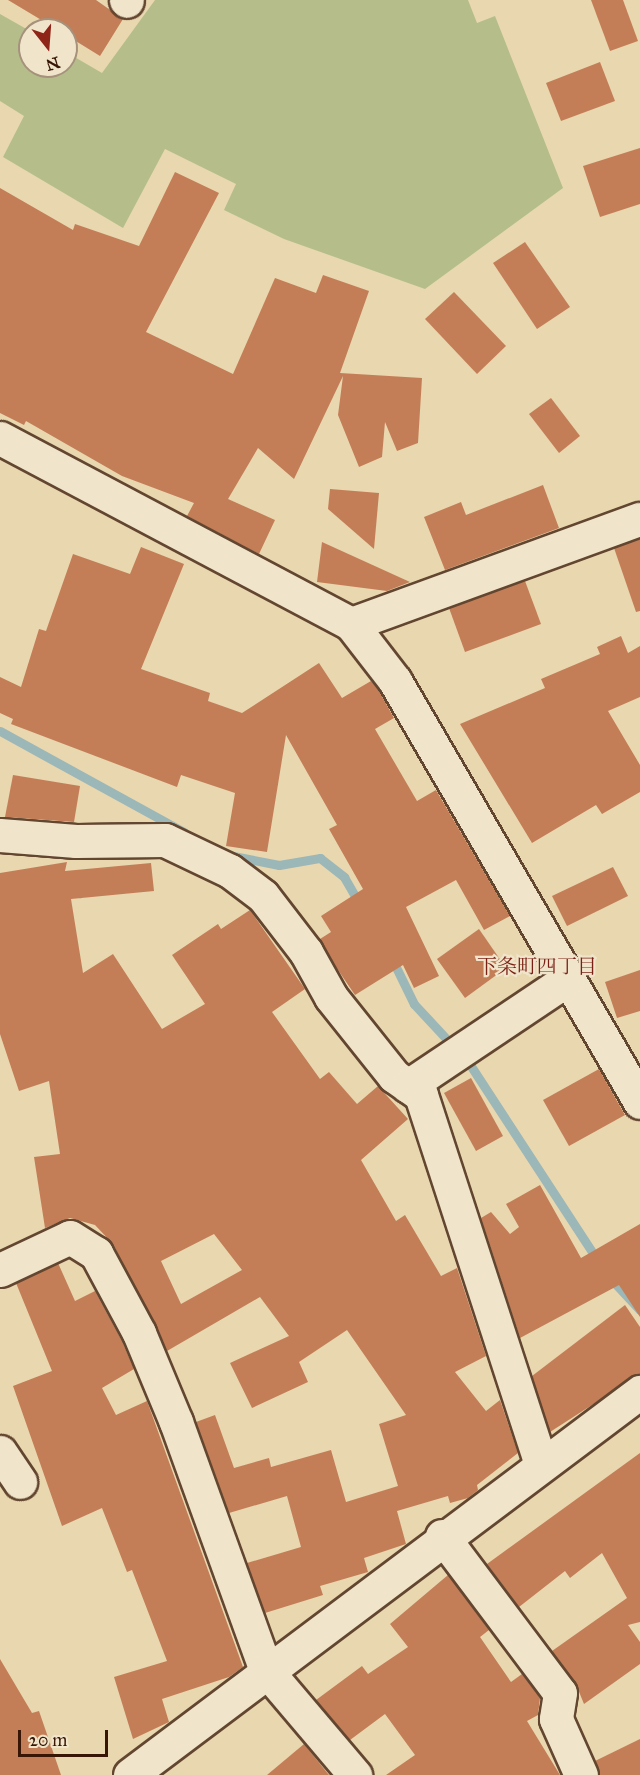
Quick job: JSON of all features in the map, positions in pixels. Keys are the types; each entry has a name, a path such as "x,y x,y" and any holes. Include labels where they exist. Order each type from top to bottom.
{"lane":[{"path":"0,438 351,624 395,681 640,1102"},
{"path":"351,624 640,519"},
{"path":"0,835 76,841 165,840 230,871 263,896 306,952 331,997 394,1076 421,1095 541,1464"},
{"path":"408,1086 568,979"},
{"path":"0,1270 70,1237 96,1253 139,1333 176,1422 266,1670 355,1775"},
{"path":"130,1775 162,1764 266,1670 442,1536 640,1392"},
{"path":"0,1452 20,1482"},
{"path":"442,1536 560,1693 556,1719 581,1775"}],"green space":[{"path":"155,0 468,0 477,23 495,16 563,188 425,289 284,239 224,210 236,184 165,149 123,228 3,157 24,116 0,101 0,14 18,24 18,78 78,78 78,59 102,73"}],"building":[{"path":"8,0 96,0 123,19 100,56 78,42 78,18 38,18"},
{"path":"591,0 623,0 638,41 610,51"},
{"path":"600,62 615,101 561,121 546,83"},
{"path":"640,148 640,204 600,217 583,166"},
{"path":"175,172 219,193 146,332 233,374 275,278 316,293 323,275 369,291 340,373 422,378 418,443 397,451 385,422 382,457 359,467 338,415 343,376 294,479 258,448 228,499 275,520 259,554 187,516 194,503 122,476 26,421 24,425 0,413 0,188 73,230 75,224 139,246"},
{"path":"525,242 570,307 537,329 493,263"},
{"path":"454,292 506,346 477,374 425,319"},
{"path":"551,398 580,436 559,453 529,414"},
{"path":"543,485 559,528 445,570 424,517 461,502 466,515"},
{"path":"330,489 379,493 374,549 328,509"},
{"path":"640,539 640,611 636,612 614,548"},
{"path":"322,542 410,582 387,591 317,582"},
{"path":"141,547 184,564 141,669 210,693 208,701 242,713 319,663 342,698 371,681 378,689 394,718 375,729 417,801 436,790 510,916 484,930 456,880 406,907 439,976 414,988 403,965 355,995 336,967 320,939 331,932 321,916 363,889 329,829 337,825 286,735 267,852 226,846 235,793 181,775 177,787 11,724 13,719 0,713 0,677 21,687 39,629 46,631 73,554 130,574"},
{"path":"525,581 541,624 465,652 449,608"},
{"path":"621,636 628,653 640,646 640,697 608,711 640,765 640,792 602,814 596,805 532,843 460,724 545,688 541,679 600,654 597,647"},
{"path":"13,775 80,786 74,822 5,817"},
{"path":"67,862 65,871 151,863 154,891 71,899 83,973 113,954 162,1029 205,1004 172,955 218,924 221,929 250,910 305,989 272,1012 320,1079 329,1072 357,1104 378,1086 408,1119 361,1160 396,1221 405,1215 441,1276 457,1268 486,1356 455,1372 486,1411 500,1400 518,1453 477,1485 478,1490 468,1498 450,1503 448,1496 397,1511 406,1544 364,1558 368,1572 320,1586 323,1595 265,1613 247,1563 301,1547 287,1496 229,1513 196,1422 215,1415 234,1468 269,1458 271,1467 331,1450 346,1502 398,1486 379,1424 406,1415 347,1330 299,1362 308,1382 252,1408 230,1363 289,1336 260,1297 167,1351 113,1244 95,1225 70,1218 45,1228 34,1157 60,1154 49,1081 19,1091 0,1034 0,873","holes":["214,1234 242,1270 181,1304 161,1261"]},
{"path":"613,867 628,896 567,926 552,896"},
{"path":"479,929 506,968 465,998 437,959"},
{"path":"640,970 640,1011 617,1018 605,982"},
{"path":"599,1069 625,1115 569,1146 543,1100"},
{"path":"471,1078 503,1136 476,1151 444,1093"},
{"path":"540,1185 581,1258 640,1224 640,1317 619,1285 520,1338 481,1218 491,1212 510,1234 519,1227 506,1204"},
{"path":"58,1263 75,1301 95,1291 122,1341 134,1369 102,1388 116,1415 147,1401 243,1667 229,1677 162,1699 169,1722 133,1739 114,1677 167,1661 132,1570 127,1572 102,1508 62,1526 13,1386 52,1371 16,1283"},
{"path":"625,1305 640,1327 640,1374 550,1432 532,1376"},
{"path":"640,1453 640,1622 628,1625 640,1642 640,1664 584,1704 575,1682 552,1651 627,1598 602,1553 570,1578 565,1571 519,1607 487,1564"},
{"path":"448,1575 489,1630 480,1637 511,1682 522,1674 540,1698 538,1715 527,1721 560,1775 386,1775 415,1755 385,1714 350,1740 316,1700 362,1666 368,1674 408,1647 390,1624"},
{"path":"0,1659 32,1713 39,1711 61,1775 0,1775"},
{"path":"640,1739 640,1775 599,1775 595,1761"},
{"path":"304,1744 329,1775 267,1775"}],"waterway":[{"path":"0,731 184,832"},
{"path":"228,855 279,865 320,858 344,877 359,903"},
{"path":"392,959 414,1004 454,1047"},
{"path":"465,1057 598,1261"},
{"path":"609,1277 640,1310"}],"district":[{"name":"下条町四丁目","path":"537,966"}]}
